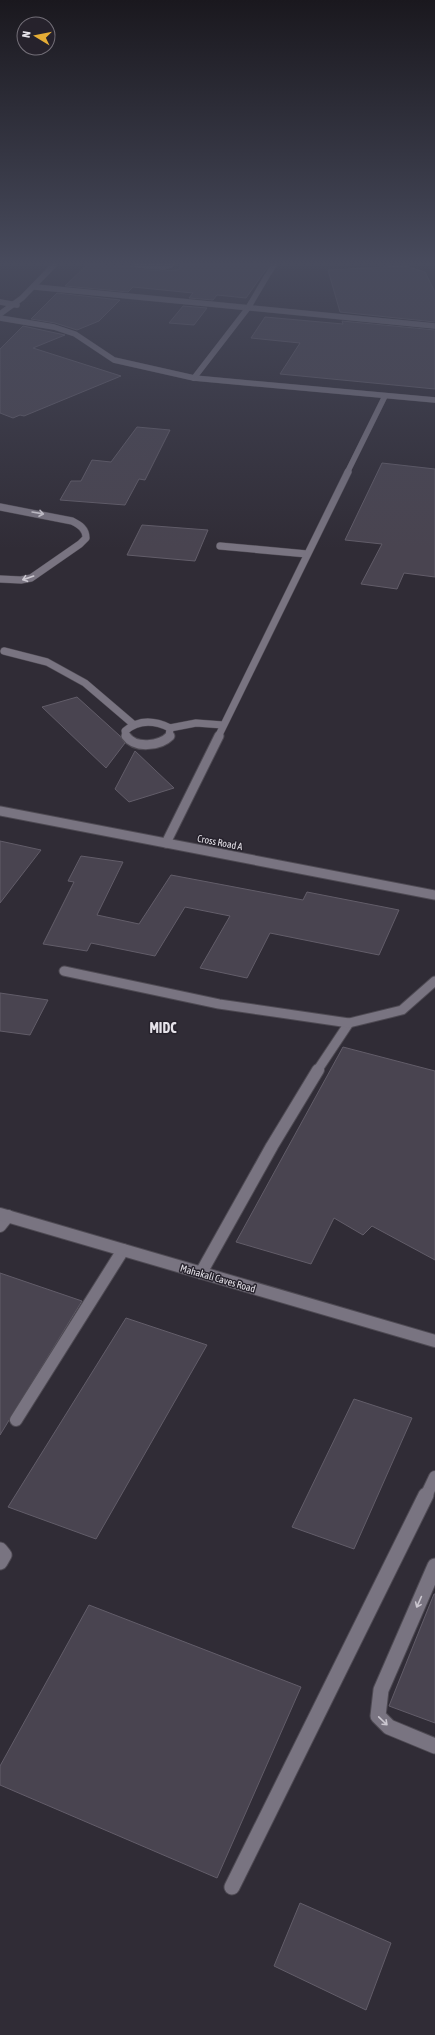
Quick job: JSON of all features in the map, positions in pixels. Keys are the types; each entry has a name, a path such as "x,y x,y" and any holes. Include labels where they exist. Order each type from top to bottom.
{"street":[{"path":"114,360 194,378 435,400"},
{"path":"194,378 208,360"},
{"path":"166,843 385,396"},
{"path":"0,507 72,521 80,525 86,533 86,538 80,544 31,578 21,580 0,579"},
{"path":"220,546 307,554"},
{"path":"4,651 48,662 85,683 133,724"},
{"path":"170,728 170,736 162,742 140,744 128,739 125,735 125,731 133,724 154,721 170,728 194,723 224,725"},
{"name":"Cross Road A","path":"0,811 435,895"},
{"path":"64,971 219,1004 349,1023 402,1010 435,981"},
{"path":"201,1273 269,1148 349,1023"},
{"path":"0,1226 4,1215"},
{"name":"Mahakali Caves Road","path":"4,1215 435,1341"},
{"path":"16,1420 123,1250"},
{"path":"232,1887 435,1477"},
{"path":"0,1550 4,1555 0,1562"},
{"path":"435,1566 381,1690 378,1716 389,1727 435,1746"}],"building":[{"path":"0,360 71,360 121,376 24,416 20,415 13,418 0,413"},
{"path":"289,360 435,360 435,389 280,374"},
{"path":"137,427 170,430 145,480 139,479 125,505 60,500 71,481 81,481 92,460 111,462"},
{"path":"382,463 435,469 435,577 404,573 397,589 361,584 382,544 345,540"},
{"path":"142,525 208,530 195,561 127,555"},
{"path":"77,697 120,736 125,743 106,768 42,707"},
{"path":"135,751 174,788 129,802 115,789"},
{"path":"0,841 41,850 0,903"},
{"path":"81,856 123,862 97,915 139,924 171,875 303,900 307,892 399,910 379,955 270,933 247,978 200,968 230,916 185,907 155,956 91,943 87,951 43,944 74,882 68,881"},
{"path":"0,993 48,1000 30,1035 0,1031"},
{"path":"343,1047 435,1071 435,1260 372,1226 363,1235 334,1218 311,1264 236,1242"},
{"path":"0,1273 82,1301 0,1435"},
{"path":"126,1318 207,1345 96,1539 8,1507"},
{"path":"354,1399 412,1418 354,1549 292,1527"},
{"path":"435,1594 435,1723 389,1706"},
{"path":"89,1605 301,1687 217,1878 0,1785 0,1766"},
{"path":"300,1903 391,1943 366,2010 274,1966"}],"district":[{"name":"MIDC","path":"163,1028"}]}
